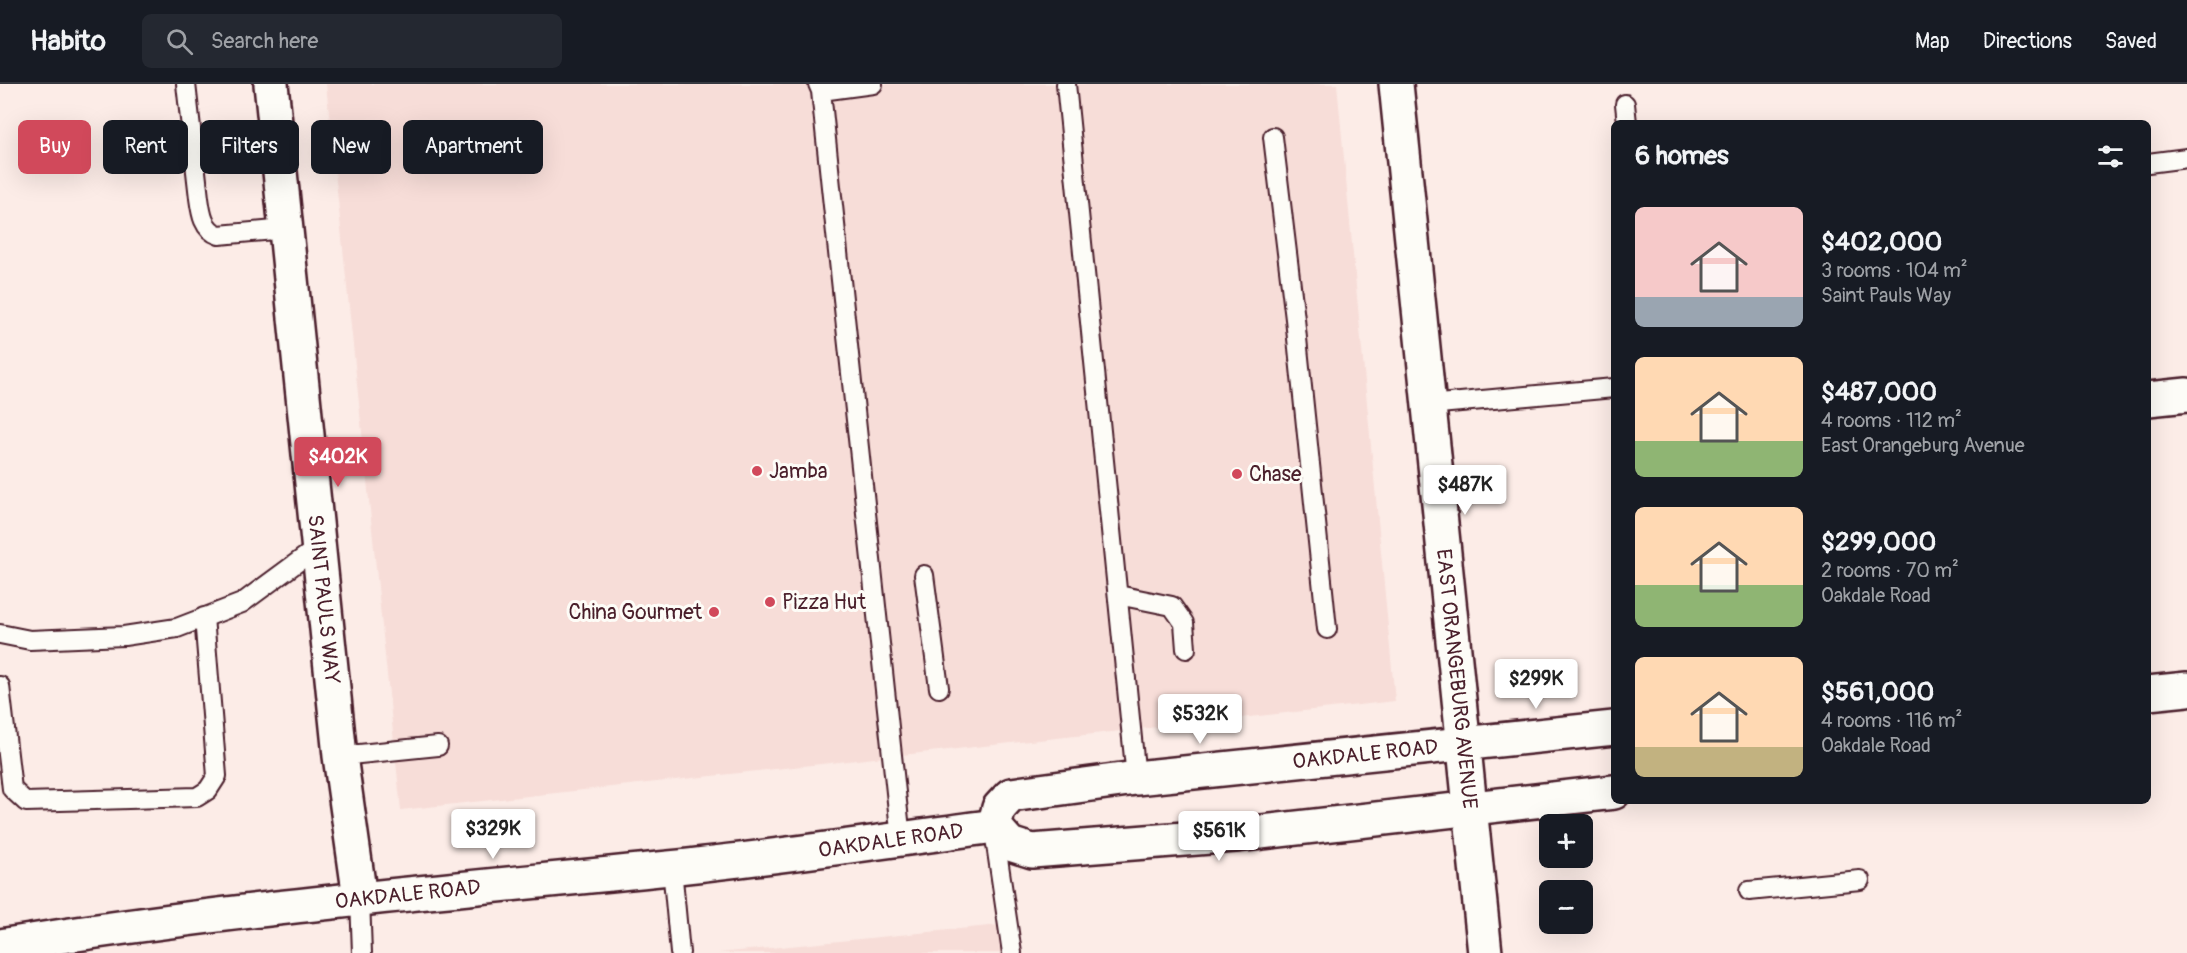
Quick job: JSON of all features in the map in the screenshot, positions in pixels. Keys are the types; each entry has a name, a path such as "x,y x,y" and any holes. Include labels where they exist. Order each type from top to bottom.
{"main road":[{"name":"SAINT PAULS WAY","path":"271,84 340,756 360,898"},
{"name":"EAST ORANGEBURG AVENUE","path":"1396,84 1485,953"},
{"path":"2151,399 2187,395"},
{"path":"2151,693 2187,689"},
{"name":"OAKDALE ROAD","path":"994,826 999,808 1011,795 1136,778 1611,728"},
{"name":"OAKDALE ROAD","path":"994,826 1010,844 1032,851 1235,835 1611,792"},
{"name":"OAKDALE ROAD","path":"0,946 97,930 360,898 672,868 994,826"}],"lane":[{"path":"186,84 199,198 207,227 212,233 219,235 286,229"},
{"path":"873,84 819,87 900,839"},
{"path":"1066,84 1136,778"},
{"path":"1625,104 1627,120"},
{"path":"1273,137 1295,319 1327,628"},
{"path":"2151,163 2187,159"},
{"path":"1428,405 1611,388"},
{"path":"0,634 30,640 124,636 177,628 242,603 318,547"},
{"path":"924,575 939,688"},
{"path":"1118,595 1172,606 1184,623 1186,649"},
{"path":"0,686 12,789 26,802 197,797 208,790 217,776 204,617"},
{"path":"340,756 438,746"},
{"path":"994,826 1012,953"},
{"path":"672,868 680,953"},
{"path":"1749,891 1860,880"},
{"path":"360,898 362,953"}],"shaded area":[{"path":"326,84 1337,84 1395,701 401,810 335,174 391,174 391,120 330,120"},
{"path":"999,925 1002,953 719,953"}],"place":[{"name":"Jamba","path":"757,471"},
{"name":"Chase","path":"1237,474"},
{"name":"Pizza Hut","path":"770,602"},
{"name":"China Gourmet","path":"714,612"}]}
